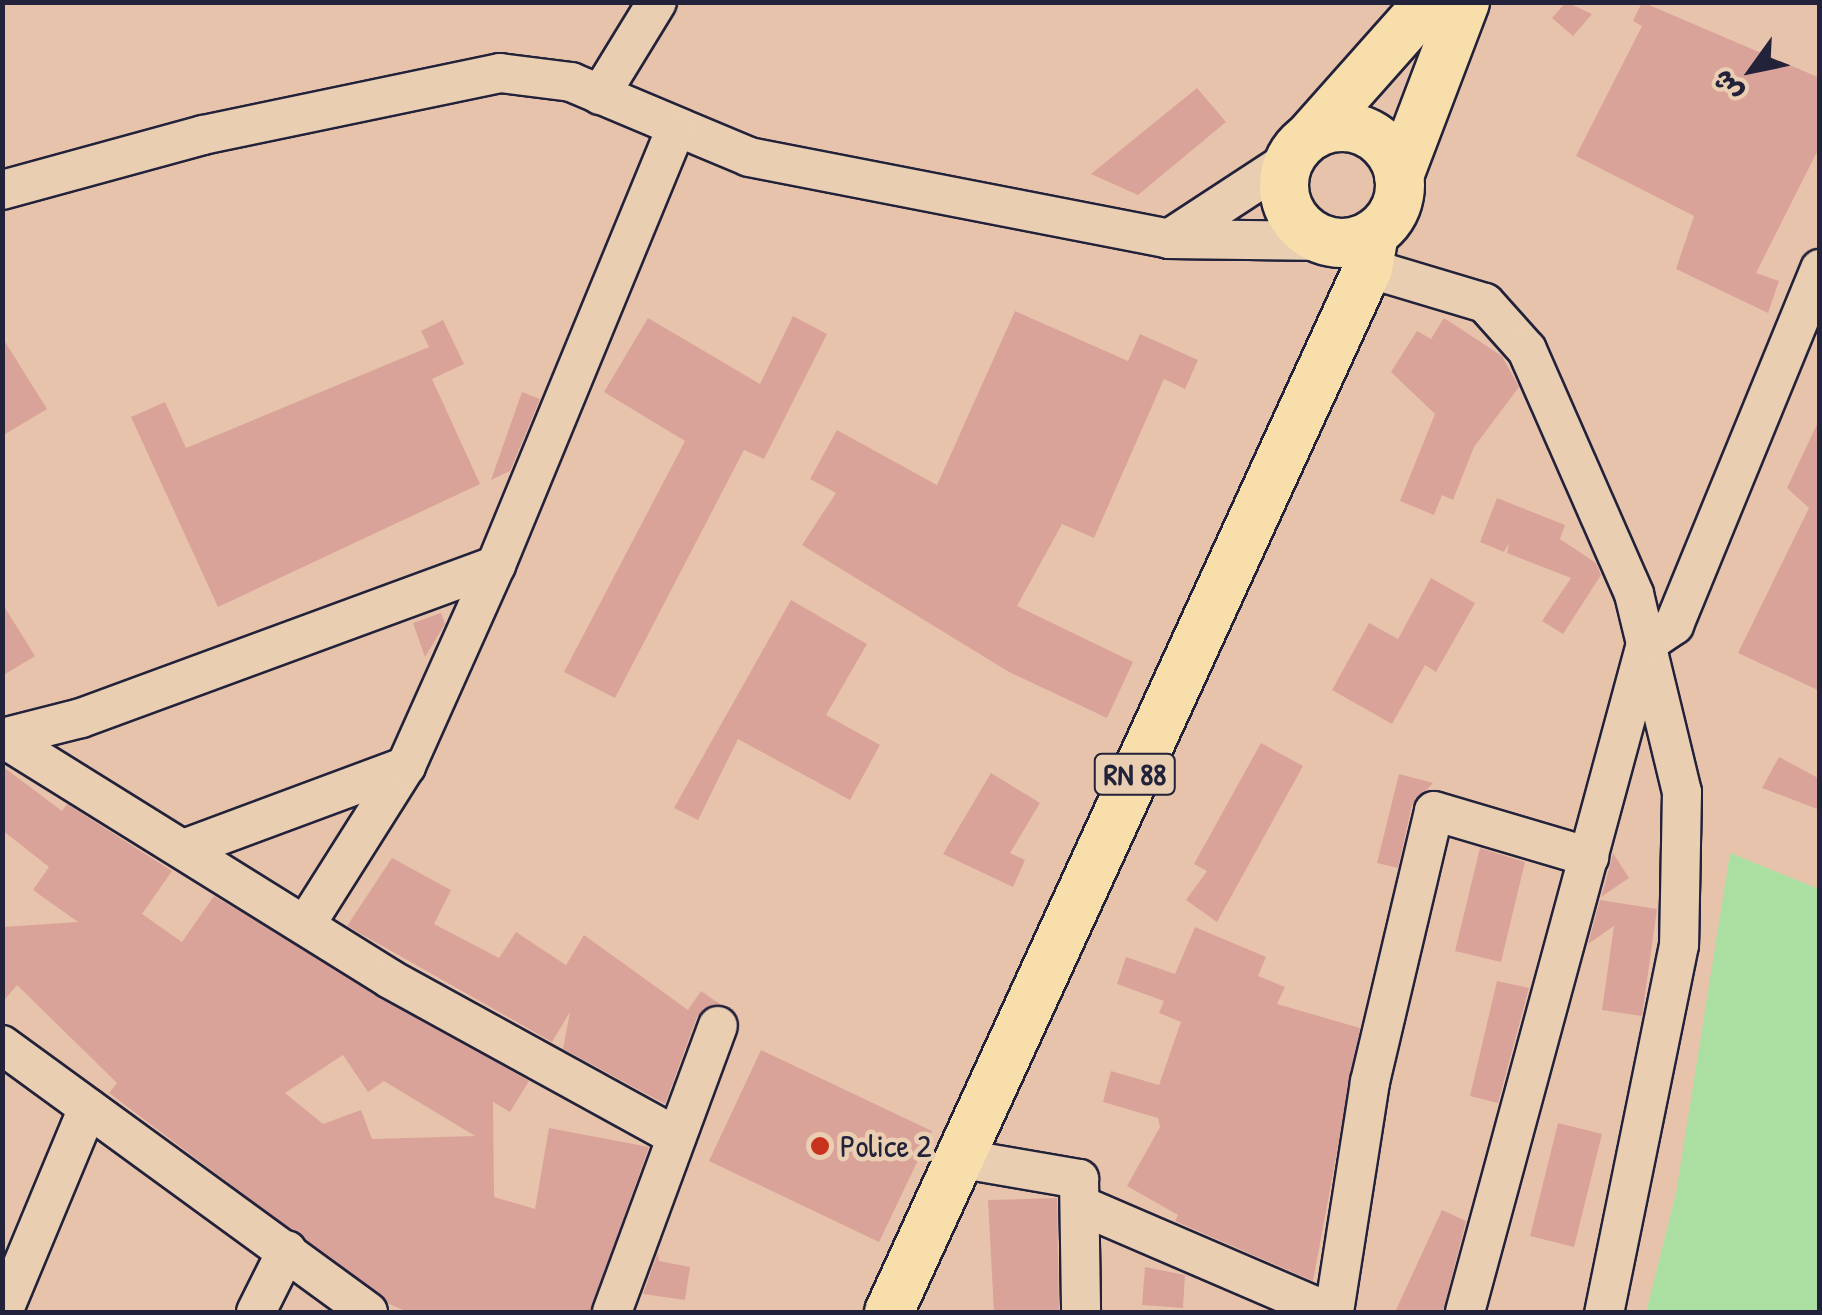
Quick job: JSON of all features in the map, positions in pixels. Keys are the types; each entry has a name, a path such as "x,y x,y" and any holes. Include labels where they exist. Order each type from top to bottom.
{"main road":[{"path":"1429,2 1299,148 1288,210 1326,241 1371,251 1395,210 1399,176 1465,2"},
{"path":"1299,148 1341,126 1373,136 1399,176"},
{"name":"RN 88","path":"889,1312 1371,251"}],"street":[{"path":"600,95 656,2"},
{"path":"2,190 204,135 500,73 600,95 674,130 750,157 1169,239 1326,241"},
{"path":"306,924 406,766 496,565 674,130"},
{"path":"1169,239 1299,148"},
{"path":"1371,251 1484,303 1526,350 1625,572 1682,792 1680,945 1604,1312"},
{"path":"1465,1312 1646,644 1674,625 1820,268"},
{"path":"3,738 82,718 496,565"},
{"path":"3,738 306,924 672,1134"},
{"path":"186,848 406,766"},
{"path":"1080,1205 1331,1312 1370,1082 1434,811 1589,856"},
{"path":"612,1312 672,1134 718,1026"},
{"path":"2,1045 368,1312"},
{"path":"3,1312 88,1108"},
{"path":"957,1158 1080,1180 1082,1312"},
{"path":"256,1312 287,1250"},
{"path":"916,1255 917,1312"}],"green space":[{"path":"1730,853 1819,889 1819,1312 1646,1312 1676,1193"}],"building":[{"path":"1566,2 1592,14 1573,36 1552,18"},
{"path":"1642,2 1820,78 1820,146 1756,273 1779,281 1768,313 1676,269 1694,216 1576,156 1642,26 1633,21"},
{"path":"1197,88 1226,122 1138,195 1091,174"},
{"path":"1015,311 1128,361 1140,334 1198,360 1185,389 1164,379 1094,538 1062,524 1017,606 1133,662 1107,718 1009,672 802,545 836,493 810,479 837,430 937,485"},
{"path":"793,316 827,334 764,459 744,450 615,698 564,672 685,441 604,392 648,318 760,384"},
{"path":"1444,318 1502,356 1519,387 1474,447 1453,500 1442,495 1434,515 1400,501 1435,414 1391,372 1417,331 1431,339"},
{"path":"443,320 464,364 432,379 480,484 218,607 131,417 165,402 186,448 429,347 421,331"},
{"path":"2,337 47,409 2,436"},
{"path":"522,392 540,399 510,471 491,480"},
{"path":"1820,418 1820,691 1738,653 1809,508 1787,488"},
{"path":"1497,498 1565,525 1560,539 1596,563 1601,575 1563,634 1542,621 1571,578 1507,553 1509,543 1504,552 1480,542"},
{"path":"1431,578 1475,603 1436,672 1425,665 1392,724 1332,690 1369,623 1398,639"},
{"path":"791,600 867,644 826,715 880,745 850,800 738,739 698,820 674,808"},
{"path":"2,603 35,656 2,676"},
{"path":"441,613 445,624 425,657 413,623"},
{"path":"1261,743 1303,766 1217,922 1186,900 1207,871 1194,864"},
{"path":"1779,757 1820,779 1820,810 1762,788"},
{"path":"2,766 62,811 67,804 172,871 142,914 182,942 214,896 529,1081 510,1112 493,1102 494,1197 535,1209 549,1128 649,1147 590,1312 408,1312 389,1304 109,1093 117,1083 17,985 2,1003 2,927 78,922 33,890 49,867 2,830","holes":["343,1055 368,1092 384,1081 475,1136 372,1139 361,1110 323,1124 285,1093"]},
{"path":"991,773 1040,803 1010,853 1025,860 1013,887 943,854"},
{"path":"1399,774 1433,783 1412,805 1398,868 1377,863"},
{"path":"1480,848 1525,862 1501,962 1455,951"},
{"path":"1613,853 1629,878 1601,897 1611,862"},
{"path":"392,858 451,890 434,924 499,958 516,932 566,965 584,935 688,1010 701,991 720,1004 697,1017 665,1104 563,1049 570,1012 552,1042 347,926"},
{"path":"1600,900 1657,909 1642,1016 1602,1010 1614,926 1588,944"},
{"path":"1195,927 1266,957 1258,976 1285,987 1277,1004 1360,1028 1313,1281 1175,1221 1178,1215 1127,1186 1160,1127 1158,1118 1103,1102 1111,1071 1159,1085 1181,1022 1159,1013 1164,1001 1117,984 1126,957 1175,974"},
{"path":"1497,981 1529,988 1498,1103 1470,1096"},
{"name":"Police 2","path":"761,1050 932,1131 879,1242 709,1161"},
{"path":"1558,1123 1602,1134 1574,1247 1530,1236"},
{"path":"1057,1198 1059,1312 994,1312 988,1200"},
{"path":"1442,1210 1466,1221 1443,1312 1395,1312"},
{"path":"658,1252 659,1261 690,1267 685,1300 643,1294"},
{"path":"1145,1267 1185,1275 1183,1308 1142,1305"}],"place":[{"name":"Police 2","path":"820,1146"}]}
